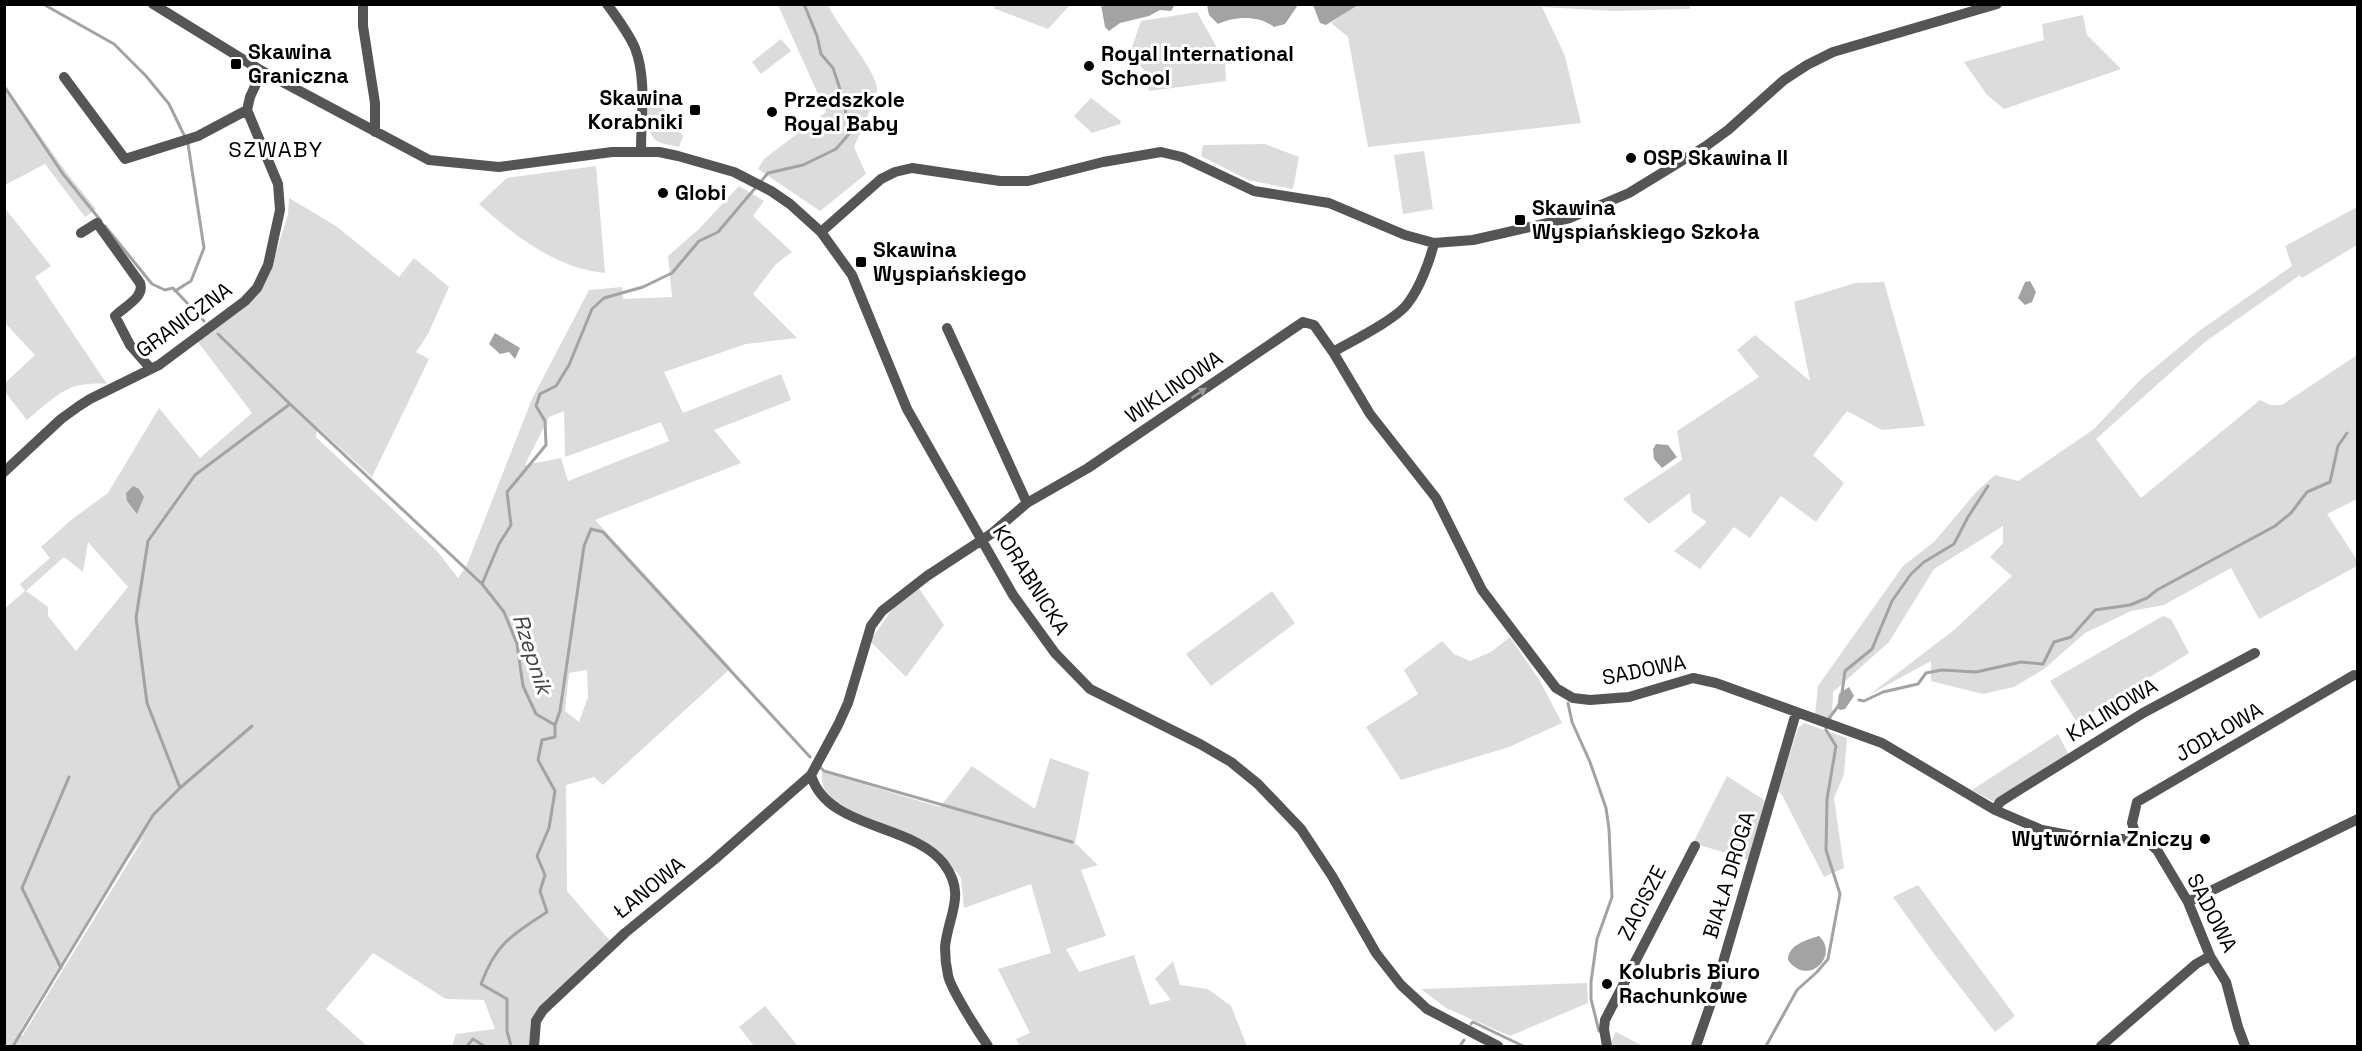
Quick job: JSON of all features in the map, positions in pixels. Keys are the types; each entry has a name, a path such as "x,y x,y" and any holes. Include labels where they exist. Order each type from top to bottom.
{"street":[{"path":"153,4 262,71 429,159 499,167 641,150 642,84 638,60 627,33 607,4"},
{"path":"363,4 363,26 375,104 375,132"},
{"path":"821,232 881,178 896,171 912,168 1000,181 1028,181 1103,162 1161,152 1182,157 1254,191 1329,203 1405,235 1434,243 1473,240 1542,225 1600,206 1649,182 1728,130 1784,80 1833,52 1997,4"},
{"path":"64,77 125,159 198,136 247,110 250,97 262,71"},
{"name":"GRANICZNA","path":"4,472 61,419 90,399 151,369 245,301 257,288 268,265 279,222 280,198 270,162 252,126 247,110"},
{"name":"KORABNICKA","path":"641,150 678,156 743,176 771,190 821,232 852,275 907,409 1020,605 1054,653 1077,677 1104,696 1200,744 1231,762 1258,784 1301,829 1332,876 1376,953 1407,992 1427,1009 1498,1047"},
{"path":"81,233 97,223 140,283 142,289 140,295 115,316 130,345 151,369"},
{"path":"1333,351 1388,320 1408,304 1430,258 1434,243"},
{"name":"WIKLINOWA","path":"983,540 1027,503 1088,468 1303,322 1314,325 1333,351"},
{"path":"947,328 1027,503"},
{"name":"SADOWA","path":"1333,351 1370,414 1436,498 1482,590 1556,688 1574,698 1590,700 1629,697 1693,678 1716,683 1882,743 1995,810 2042,830 2089,839 2137,839 2148,842 2157,850 2188,902 2211,956 2226,982 2245,1047"},
{"name":"ŁANOWA","path":"534,1047 536,1021 543,1010 625,933 812,775 841,718 871,626 882,611 919,581 983,540"},
{"name":"KALINOWA","path":"1995,810 2003,800 2134,719 2255,653"},
{"name":"JODŁOWA","path":"2137,839 2132,823 2137,802 2354,675"},
{"name":"BIAŁA DROGA","path":"1696,1047 1712,1000 1796,713"},
{"path":"812,775 819,793 838,808 927,848 943,862 954,879 957,895 945,948 948,977 988,1047"},
{"path":"2188,902 2358,819"},
{"name":"ZACISZE","path":"1607,1047 1605,1020 1695,846"},
{"path":"2101,1047 2196,964 2211,956"}],"shaded area":[{"path":"1173,4 1174,6 1171,11 1160,10 1149,16 1120,23 1109,31 1105,27 1101,5"},
{"path":"1313,4 1358,5 1326,25 1320,23"},
{"path":"1358,4 1690,5 1690,9 1613,11 1542,7 1565,56 1581,123 1368,147 1348,37 1331,23"},
{"path":"778,5 828,5 876,82 876,95 854,147 866,174 820,211 758,169 764,159 826,112"},
{"path":"997,5 1070,5 1048,29 993,8"},
{"path":"1207,5 1298,5 1285,24 1274,27 1261,20 1246,18 1231,19 1218,24 1209,15"},
{"path":"1197,12 1225,62 1226,81 1149,91 1145,71 1130,53 1141,21"},
{"path":"2083,15 2087,35 2121,69 2004,109 1987,95 1964,62 2044,40 2042,24"},
{"path":"781,39 791,51 761,74 752,62"},
{"path":"4,84 66,172 96,209 85,217 45,164 5,185"},
{"path":"1091,98 1121,121 1120,124 1092,133 1074,116"},
{"path":"652,102 669,114 667,117 683,136 679,147 659,142 652,135 647,117"},
{"path":"1265,144 1299,157 1293,189 1248,180 1201,156 1203,145"},
{"path":"1424,151 1433,209 1403,214 1394,155"},
{"path":"596,166 605,273 569,265 537,249 479,204 507,178"},
{"path":"739,186 764,201 753,216 792,252 776,264 753,294 797,338 746,344 664,372 683,413 781,374 791,400 714,430 741,463 595,520 731,668 603,785 594,777 566,785 567,891 610,941 544,1002 531,1021 529,1046 452,1046 456,1034 495,1029 484,1000 446,999 373,953 326,1009 367,1046 5,1046 4,609 25,591 20,584 50,558 41,547 71,520 108,493 159,408 200,458 252,413 198,342 271,267 288,215 289,198 336,226 399,277 414,258 449,287 428,334 416,352 429,359 372,477 317,427 316,437 437,551 458,578 466,567 532,399 589,290 622,287 623,299 672,297 668,256 699,229","holes":["564,411 565,457 661,422 669,441 568,481 561,458 525,465 549,417","88,542 128,587 76,651 48,616 48,607 26,591 64,557 83,572","587,670 588,697 579,722 565,711 569,673","146,834 22,1036 19,1032 110,883"]},
{"path":"4,207 51,266 35,277 107,384 81,385 63,392 27,420 5,392 5,383 35,355 5,323"},
{"path":"2357,207 2357,245 2302,278 2300,275 2205,342 2096,439 2141,498 2260,400 2270,405 2282,405 2357,355 2357,499 2327,514 2357,560 2357,566 2259,619 2231,568 2164,605 2131,611 2085,633 2044,669 2014,687 1983,694 1931,681 1931,661 1869,695 1954,630 2012,576 1990,557 2003,543 2003,526 1934,569 1889,642 1833,692 1832,719 1815,715 1818,686 1903,566 1934,542 1977,491 1995,475 2018,481 2094,429 2140,380 2199,331 2292,266 2285,246"},
{"path":"2030,281 2036,292 2032,302 2025,305 2018,298 2025,282"},
{"path":"1884,282 1925,426 1882,430 1847,411 1813,455 1844,483 1816,522 1781,496 1750,538 1734,527 1700,569 1674,551 1707,522 1692,512 1690,493 1649,524 1623,499 1682,460 1677,431 1759,377 1737,350 1755,335 1810,381 1794,302 1855,283"},
{"path":"495,333 520,348 515,359 509,352 500,354 489,344"},
{"path":"1656,444 1668,445 1677,457 1662,468 1654,459 1653,449"},
{"path":"133,486 139,489 144,497 137,514 127,501 126,493"},
{"path":"918,587 944,625 906,677 870,641 891,611"},
{"path":"1272,591 1295,623 1211,686 1186,654"},
{"path":"2163,616 2171,619 2189,653 2077,722 2050,681"},
{"path":"1510,637 1540,681 1562,723 1509,747 1401,780 1366,727 1418,694 1404,670 1442,641 1454,654 1470,661 1491,652"},
{"path":"1849,687 1854,696 1845,709 1840,710 1837,708 1839,694"},
{"path":"1804,723 1847,738 1844,774 1834,798 1844,868 1824,877 1778,791 1798,728"},
{"path":"2058,734 2069,755 1994,802 1972,790"},
{"path":"1050,758 1089,772 1075,843 1098,865 1081,870 1106,936 1066,949 1079,972 1134,955 1150,1005 1171,1000 1155,979 1173,961 1180,985 1208,989 1231,1006 1247,1046 1020,1046 1016,1039 1030,1033 998,969 1051,953 1031,884 964,908 961,878 942,855 839,805 831,798 822,782 822,772 940,807 972,766 1035,809"},
{"path":"1727,776 1767,802 1749,860 1693,843"},
{"path":"1918,885 2015,1016 1995,1032 1893,897"},
{"path":"1819,936 1825,944 1826,952 1819,966 1804,971 1796,968 1788,960 1791,950"},
{"path":"1587,983 1588,1003 1510,1036 1446,1008 1421,989"},
{"path":"765,1006 798,1046 754,1046 739,1027"},
{"path":"1616,1032 1641,1046 1612,1046 1611,1042"}],"waterway":[{"path":"43,4 114,44 146,76 169,104 185,137"},
{"name":"Rzepnik","path":"511,1046 507,1031 507,999 481,984 493,959 506,941 547,912 540,891 545,875 537,856 549,828 555,791 538,760 542,740 555,737 555,725 536,714 523,686 517,644 504,612 482,584 499,544 511,525 507,492 546,445 545,421 536,406 540,394 556,386 569,365 592,309 604,298 643,287 672,273 699,241 718,232 768,173 803,165 836,149 849,134 844,101 833,68 821,54 817,36 804,4"},
{"path":"4,86 63,174 101,221"},
{"path":"175,291 191,281 204,248 188,144"},
{"path":"105,226 152,284 165,290 173,288 204,321"},
{"path":"218,334 482,584"},
{"path":"180,788 147,703 136,618 148,541 195,475 290,404"},
{"path":"1859,700 1864,701 1883,692 1918,684 1926,673 1942,670 1976,672 2021,662 2043,664 2054,642 2071,637 2095,610 2130,605 2147,598 2157,590 2275,526 2291,513 2307,492 2330,482 2338,446 2347,433"},
{"path":"1842,693 1845,671 1872,649 1892,601 1911,574 1924,562 1954,544 1988,486"},
{"path":"555,725 560,711 584,546 591,529 603,532 810,757"},
{"path":"1568,703 1572,722 1590,762 1606,808 1609,829 1612,897 1597,939 1591,982 1591,999 1599,1031"},
{"path":"1827,721 1839,705"},
{"path":"1766,1046 1797,990 1828,959 1840,894 1826,850 1827,799 1836,746 1826,730 1826,725"},
{"path":"13,1046 153,815 180,788 252,726"},
{"path":"820,767 824,771 1072,842"},
{"path":"61,968 22,888 69,777"},
{"path":"1471,1024 1473,1022 1523,1046"},
{"name":"Rzepnik","path":"467,1046 473,1039 484,1046"},
{"path":"1460,1046 1464,1040"}],"place":[{"name":"Skawina Graniczna","path":"236,64"},
{"name":"Royal International School","path":"1089,66"},
{"name":"Skawina Korabniki","path":"695,110"},
{"name":"Przedszkole Royal Baby","path":"772,112"},
{"name":"OSP Skawina II","path":"1631,158"},
{"name":"Globi","path":"663,193"},
{"name":"Skawina Wyspiańskiego Szkoła","path":"1520,220"},
{"name":"Skawina Wyspiańskiego","path":"861,262"},
{"name":"Wytwórnia Zniczy","path":"2205,839"},
{"name":"Kolubris Biuro Rachunkowe","path":"1607,984"}],"district":[{"name":"SZWABY","path":"276,149"}]}
